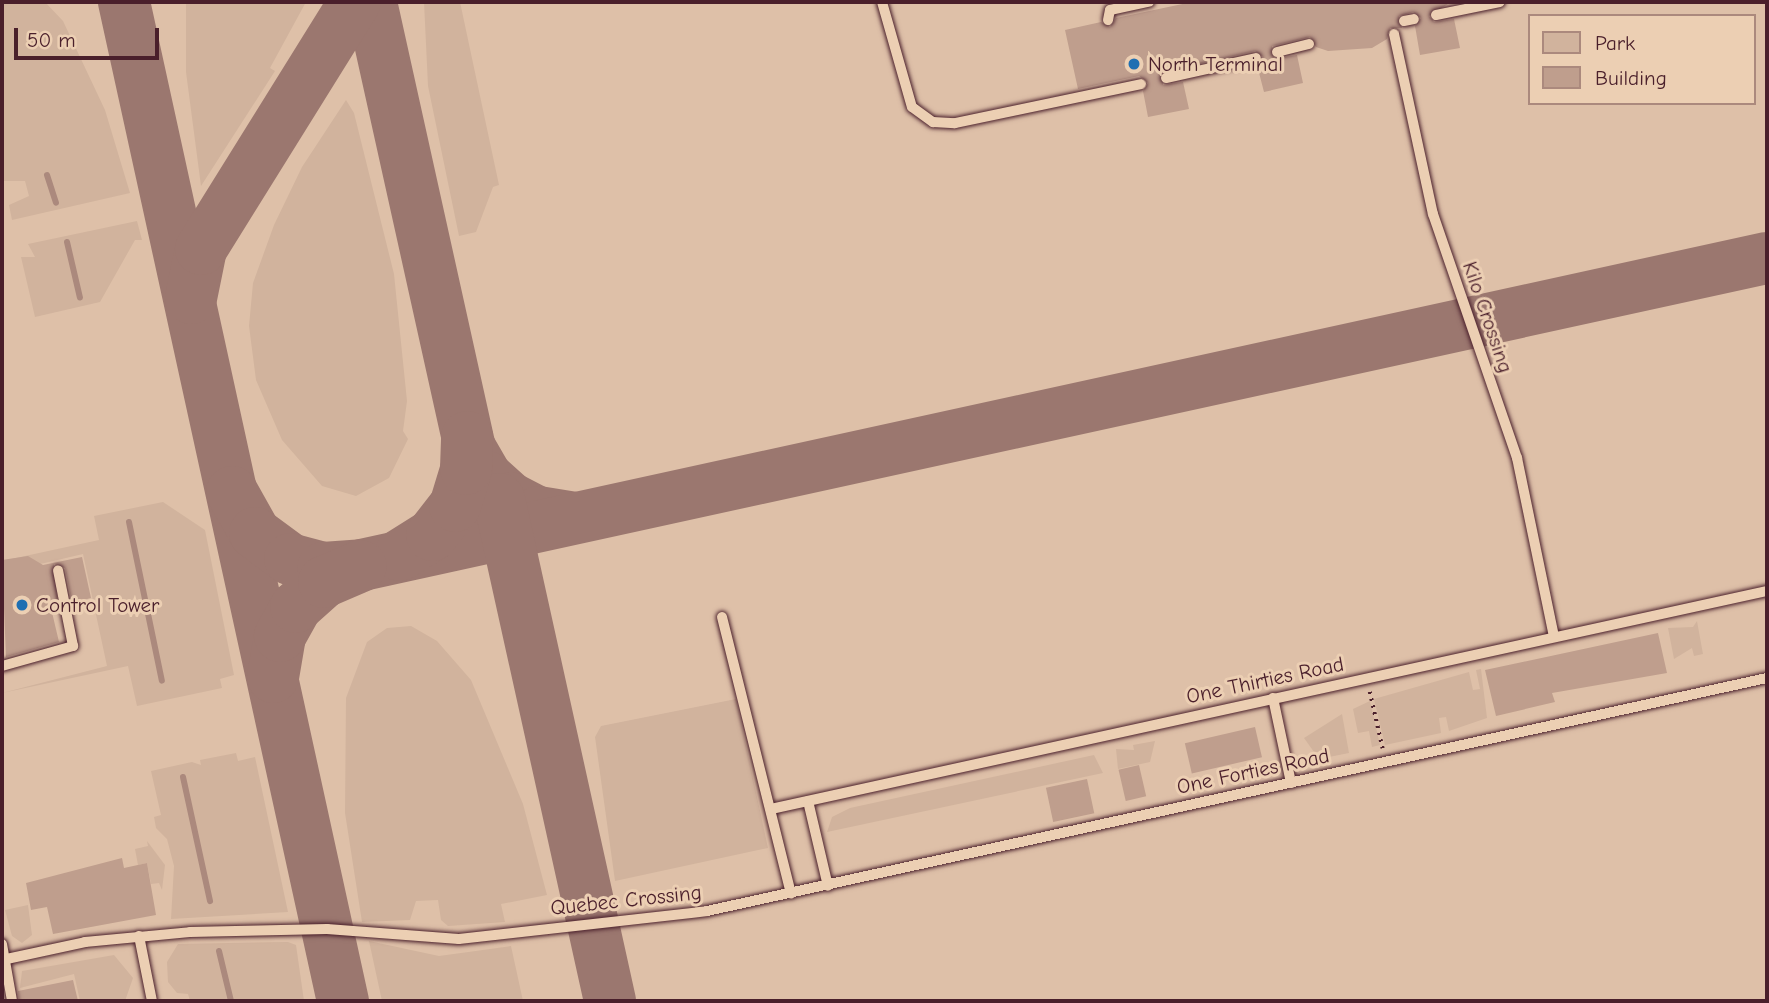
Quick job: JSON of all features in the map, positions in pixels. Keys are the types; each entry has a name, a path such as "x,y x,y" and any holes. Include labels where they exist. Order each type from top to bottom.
{"lane":[{"path":"882,2 912,107 933,122 956,123 1122,85 1141,84"},
{"path":"1108,20 1114,9 1149,2"},
{"path":"1436,15 1500,2"},
{"name":"Kilo Crossing","path":"1394,34 1430,203 1512,443 1554,636"},
{"path":"1277,52 1309,44"},
{"path":"1166,78 1256,58"},
{"path":"2,666 73,646 58,570"},
{"name":"One Thirties Road","path":"771,809 1767,591"},
{"path":"722,617 792,894"},
{"name":"One Forties Road","path":"748,903 1767,678"},
{"path":"1273,698 1291,783"},
{"path":"808,801 828,886"},
{"name":"Quebec Crossing","path":"3,960 139,936 282,929 351,930 446,939 507,934 748,903"},
{"path":"139,936 152,1001"},
{"path":"2,944 12,1001"}],"path":[{"path":"1367,677 1386,761"}],"shaded area":[{"path":"2,2 1767,2 1767,1001 2,1001"}],"green space":[{"path":"2,2 45,2 63,21 105,110 130,193 12,220 9,205 29,196 25,181 4,181 2,173"},
{"path":"186,2 306,2 270,68 275,71 201,186 186,72"},
{"path":"424,2 460,2 499,185 493,187 476,232 459,236 428,86"},
{"path":"346,100 354,113 394,274 407,401 403,431 408,439 389,478 356,496 322,486 282,440 256,380 249,326 253,283 274,225 302,167"},
{"path":"137,221 142,240 135,240 100,302 35,317 21,257 35,257 28,244"},
{"path":"163,502 205,530 234,675 220,679 222,688 137,706 128,666 2,693 107,666 83,554 2,573 2,561 99,540 94,516"},
{"path":"1697,621 1703,654 1694,656 1692,648 1674,659 1668,628 1693,627"},
{"path":"411,626 437,641 471,680 523,804 547,895 501,904 505,922 448,926 441,920 438,900 416,901 410,920 362,922 345,813 346,698 367,642 387,628"},
{"path":"1481,669 1487,718 1449,731 1446,717 1439,718 1441,733 1385,745 1374,699 1469,672 1473,690 1480,689 1476,670"},
{"path":"736,699 768,848 615,881 595,737 601,726"},
{"path":"1370,701 1380,745 1372,747 1369,731 1358,733 1353,709"},
{"path":"1342,714 1349,753 1319,759 1304,738"},
{"path":"1155,741 1150,762 1118,769 1116,749 1134,750 1133,745"},
{"path":"236,753 238,761 255,757 288,912 171,919 174,866 167,839 156,828 154,817 161,815 151,771 192,762 201,765 200,760"},
{"path":"1094,755 1103,773 827,832 832,817 850,808"},
{"path":"147,841 165,865 162,890 159,883 151,884 147,863 138,865 135,849 148,846"},
{"path":"28,905 32,935 22,943 12,936 5,910"},
{"path":"369,941 439,956 511,946 523,1001 382,1001"},
{"path":"288,942 296,945 304,1001 190,1001 188,994 177,993 168,982 167,962 178,944"},
{"path":"114,955 133,978 125,1001 80,1001 74,974 20,988 22,971"}],"building":[{"name":"North Terminal","path":"1192,2 1451,2 1429,16 1434,22 1454,19 1460,48 1420,55 1415,26 1421,18 1413,12 1399,16 1402,28 1390,28 1387,39 1372,48 1328,51 1316,47 1310,37 1272,46 1274,59 1297,55 1303,83 1264,92 1257,65 1263,57 1255,51 1162,72 1163,85 1183,82 1189,109 1148,117 1143,91 1148,83 1139,76 1078,89 1065,30 1101,22 1110,27 1116,18"},
{"name":"Control Tower","path":"28,556 43,565 82,557 91,598 72,603 65,568 54,564 58,606 51,608 59,642 6,657 2,560"},
{"path":"1658,633 1667,673 1552,693 1555,702 1496,716 1485,670"},
{"path":"1255,727 1262,757 1192,773 1185,743"},
{"path":"1139,765 1146,796 1126,801 1119,770"},
{"path":"1087,779 1094,813 1053,822 1046,788"},
{"path":"122,858 124,868 147,863 156,915 53,934 47,907 31,910 26,883"},
{"path":"73,980 78,1001 19,1001 18,991"}],"waterway":[{"path":"47,175 56,203"},
{"path":"67,242 80,298"},
{"path":"129,522 162,681"},
{"path":"183,777 210,901"},
{"path":"219,951 231,1001"}],"taxiway":[{"path":"124,2 343,1001"},
{"path":"191,298 201,249 355,2"},
{"path":"371,2 470,448 487,477 510,498 538,512 574,518"},
{"path":"232,492 255,533 290,559 323,568 362,565 1767,258"},
{"path":"400,555 432,535 455,506 466,469 467,437"},
{"path":"499,499 610,1001"},
{"path":"273,677 280,636 296,607 324,582 361,566"}],"place":[{"name":"North Terminal","path":"1134,64"},
{"name":"Control Tower","path":"22,605"}]}
